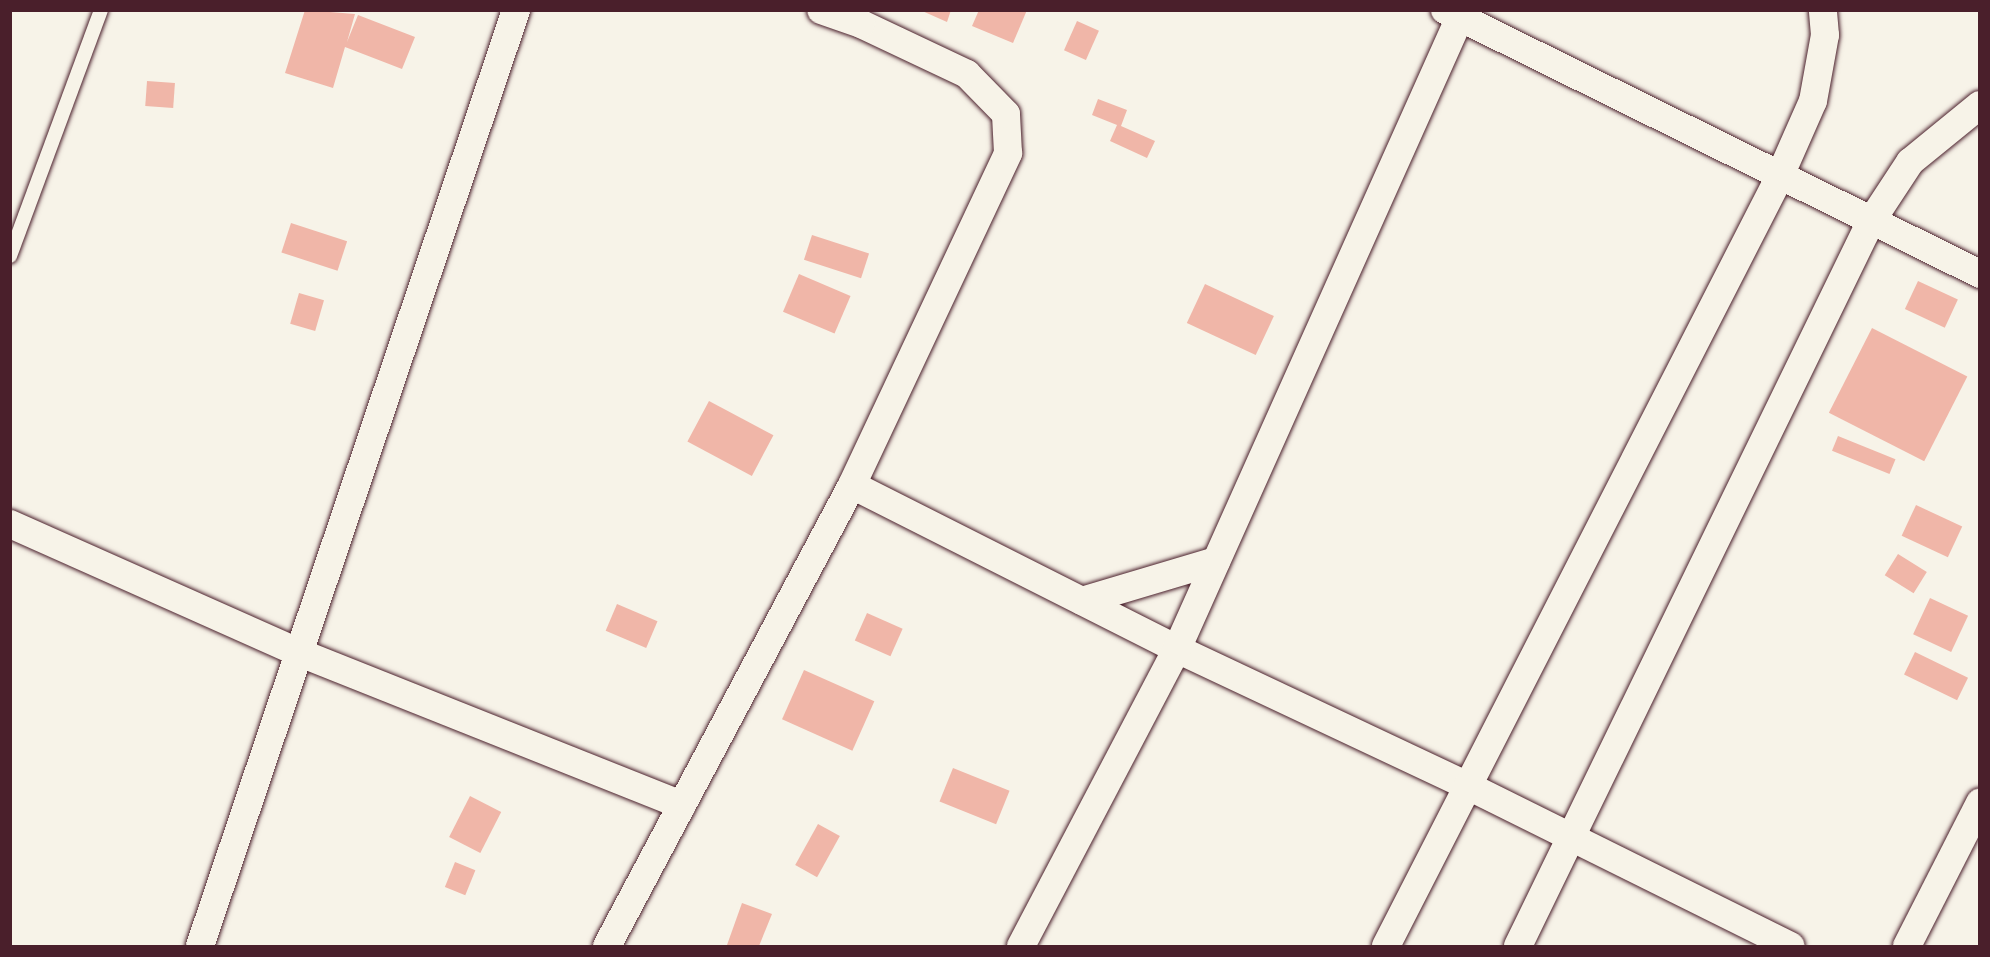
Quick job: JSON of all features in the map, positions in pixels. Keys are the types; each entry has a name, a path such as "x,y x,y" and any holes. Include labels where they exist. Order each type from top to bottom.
{"street":[{"path":"200,946 516,10"},
{"path":"607,946 852,485 1008,153 1010,134 1006,114 967,74 864,17 821,10"},
{"path":"1386,946 1779,178 1813,101 1825,35 1823,10"},
{"path":"1021,946 1177,649 1458,13 1779,178 1980,274"},
{"path":"1518,946 1870,223 1910,162 1980,105"},
{"path":"852,485 1177,649 1468,786 1790,946"},
{"path":"10,524 300,653 682,805"},
{"path":"1082,601 1216,561"},
{"path":"1907,946 1980,803"}],"lane":[{"path":"10,256 101,10"}],"building":[{"path":"305,10 355,14 347,42 358,15 415,37 402,69 345,47 333,88 285,73"},
{"path":"920,10 951,10 947,22"},
{"path":"979,10 1027,10 1013,43 972,26"},
{"path":"1077,21 1099,31 1086,60 1064,50"},
{"path":"147,81 175,83 173,108 145,106"},
{"path":"1098,99 1127,110 1121,126 1155,141 1147,158 1110,141 1117,125 1092,115"},
{"path":"291,223 347,241 338,271 281,252"},
{"path":"812,235 869,254 861,278 804,260"},
{"path":"799,274 851,296 835,334 783,312"},
{"path":"1918,281 1958,300 1945,328 1905,309"},
{"path":"1205,284 1274,316 1256,355 1187,323"},
{"path":"299,293 324,300 315,331 290,324"},
{"path":"1872,328 1967,377 1924,461 1829,413"},
{"path":"709,401 773,435 752,476 687,442"},
{"path":"1838,436 1895,459 1889,474 1832,451"},
{"path":"1916,505 1962,527 1948,557 1902,536"},
{"path":"1898,554 1927,572 1914,593 1885,575"},
{"path":"1930,598 1968,616 1951,652 1913,634"},
{"path":"617,604 658,621 646,648 606,631"},
{"path":"867,613 903,629 890,656 855,640"},
{"path":"1915,652 1968,678 1957,700 1904,674"},
{"path":"804,670 874,701 852,751 782,719"},
{"path":"953,768 1010,791 996,824 940,801"},
{"path":"470,796 501,812 480,853 449,837"},
{"path":"818,824 840,836 817,877 795,865"},
{"path":"455,862 475,870 465,895 445,887"},
{"path":"742,903 772,914 759,946 727,945"}]}
